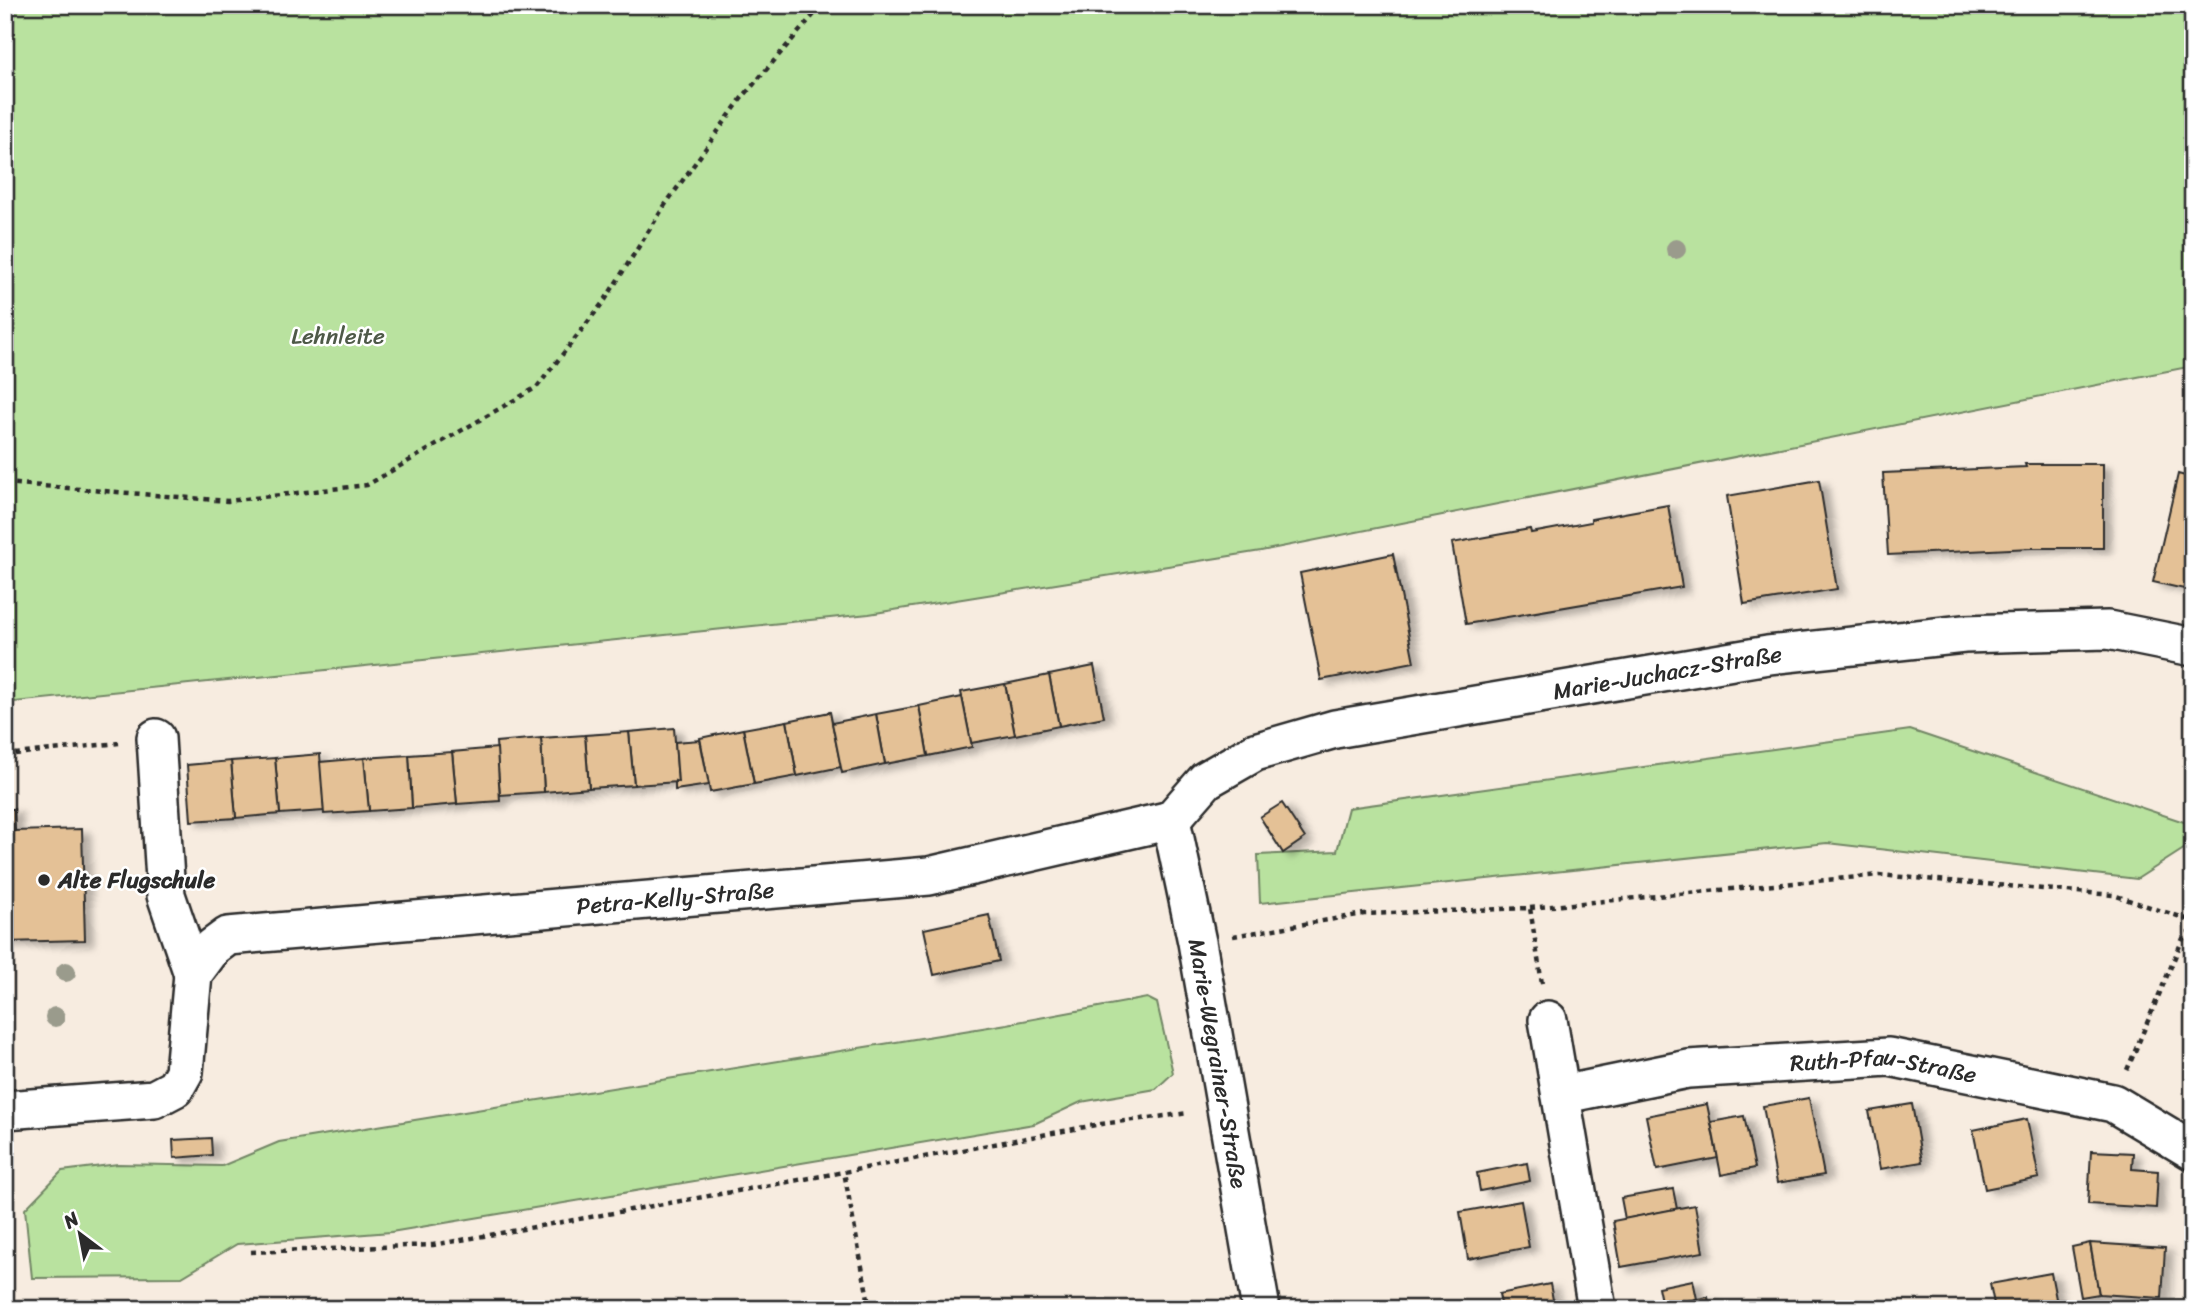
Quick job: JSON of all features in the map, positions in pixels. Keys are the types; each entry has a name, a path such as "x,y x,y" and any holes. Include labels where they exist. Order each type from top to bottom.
{"street":[{"name":"Marie-Juchacz-Straße","path":"1171,820 1206,780 1255,752 1295,740 1335,729 1714,664 1768,655 1964,634 2108,630 2193,647"},
{"path":"5,1110 154,1099 175,1088 184,1072 193,974 166,895 156,738"},
{"name":"Marie-Wegrainer-Straße","path":"1171,820 1197,942 1261,1309"},
{"name":"Petra-Kelly-Straße","path":"193,974 213,947 228,936 929,876 1171,820"},
{"path":"1548,1020 1597,1309"},
{"name":"Ruth-Pfau-Straße","path":"1561,1095 1688,1069 1889,1058 2113,1103 2193,1151"}],"path":[{"path":"5,483 228,501 367,485 537,387 605,300 665,205 741,99 822,5"},
{"path":"5,755 156,738"},
{"path":"1197,942 1364,914 1530,908 1879,875 2113,895 2193,921"},
{"path":"1530,908 1548,1020"},
{"path":"2113,1103 2184,936 2193,930"},
{"path":"251,1252 433,1245 1101,1124 1226,1108"},
{"path":"844,1172 870,1309"}],"green space":[{"name":"Lehnleite","path":"5,5 2193,5 2193,366 1261,551 869,614 5,703"},
{"path":"1910,730 2193,825 2193,843 2137,879 1827,843 1260,903 1258,855 1337,851 1348,808"},
{"path":"1147,998 1157,1003 1173,1073 1156,1089 1081,1102 1034,1124 391,1232 237,1244 182,1277 32,1278 25,1209 62,1171 118,1164 222,1166 279,1142 1007,1024"}],"building":[{"path":"2025,464 2103,464 2103,548 2031,548 1888,555 1883,473 2026,467"},
{"path":"2178,474 2193,478 2193,591 2153,582"},
{"path":"1819,480 1837,589 1744,604 1727,496"},
{"path":"1668,505 1682,587 1466,624 1452,543 1530,529 1531,533"},
{"path":"1393,554 1414,662 1321,680 1300,573"},
{"path":"1094,666 1104,717 1059,726 1049,675"},
{"path":"1049,675 1059,726 1015,735 1005,684"},
{"path":"1005,684 1015,735 971,743 961,692"},
{"path":"962,697 972,747 928,756 919,706"},
{"path":"919,706 928,756 885,764 876,714"},
{"path":"830,712 841,767 797,776 787,721"},
{"path":"876,714 885,764 842,773 832,723"},
{"path":"787,721 797,776 754,784 743,729"},
{"path":"674,728 678,782 634,785 629,732"},
{"path":"743,729 754,784 710,792 700,738"},
{"path":"629,732 634,785 589,788 585,735"},
{"path":"585,735 589,788 544,792 541,738"},
{"path":"541,738 544,792 500,795 496,742"},
{"path":"700,740 709,785 675,790 675,781 678,782 675,742"},
{"path":"497,748 500,801 457,804 452,752"},
{"path":"452,752 457,804 412,808 409,755"},
{"path":"320,754 324,811 280,814 275,758"},
{"path":"409,755 412,808 369,811 364,758"},
{"path":"275,758 280,814 236,818 231,761"},
{"path":"364,758 369,811 324,814 320,762"},
{"path":"231,761 236,818 191,821 187,765"},
{"path":"1282,803 1305,838 1283,853 1260,817"},
{"name":"Alte Flugschule","path":"5,809 14,809 15,831 82,829 85,940 5,942"},
{"path":"989,915 999,961 934,975 924,929"},
{"path":"1809,1098 1824,1175 1777,1183 1763,1106"},
{"path":"1707,1104 1718,1158 1657,1170 1646,1116"},
{"path":"1912,1104 1922,1162 1880,1169 1869,1111"},
{"path":"1744,1116 1755,1168 1721,1175 1711,1122"},
{"path":"2027,1119 2039,1178 1985,1189 1973,1130"},
{"path":"211,1138 212,1155 174,1158 173,1140"},
{"path":"2091,1151 2133,1153 2132,1169 2158,1171 2156,1208 2088,1204"},
{"path":"1527,1163 1530,1181 1480,1191 1477,1173"},
{"path":"1673,1189 1677,1209 1625,1219 1621,1198"},
{"path":"1521,1201 1529,1247 1468,1259 1460,1212"},
{"path":"1695,1205 1703,1252 1621,1267 1613,1221"},
{"path":"2090,1243 2099,1294 2081,1297 2072,1247"},
{"path":"2090,1243 2165,1248 2162,1298 2099,1294"},
{"path":"2051,1273 2058,1309 1995,1309 1990,1284"},
{"path":"1693,1280 1697,1299 1662,1306 1658,1287"},
{"path":"1550,1284 1554,1305 1532,1309 1502,1309 1499,1294"},
{"path":"1708,1297 1710,1309 1649,1309 1662,1306"}],"place":[{"name":"Alte Flugschule","path":"44,880"}]}
